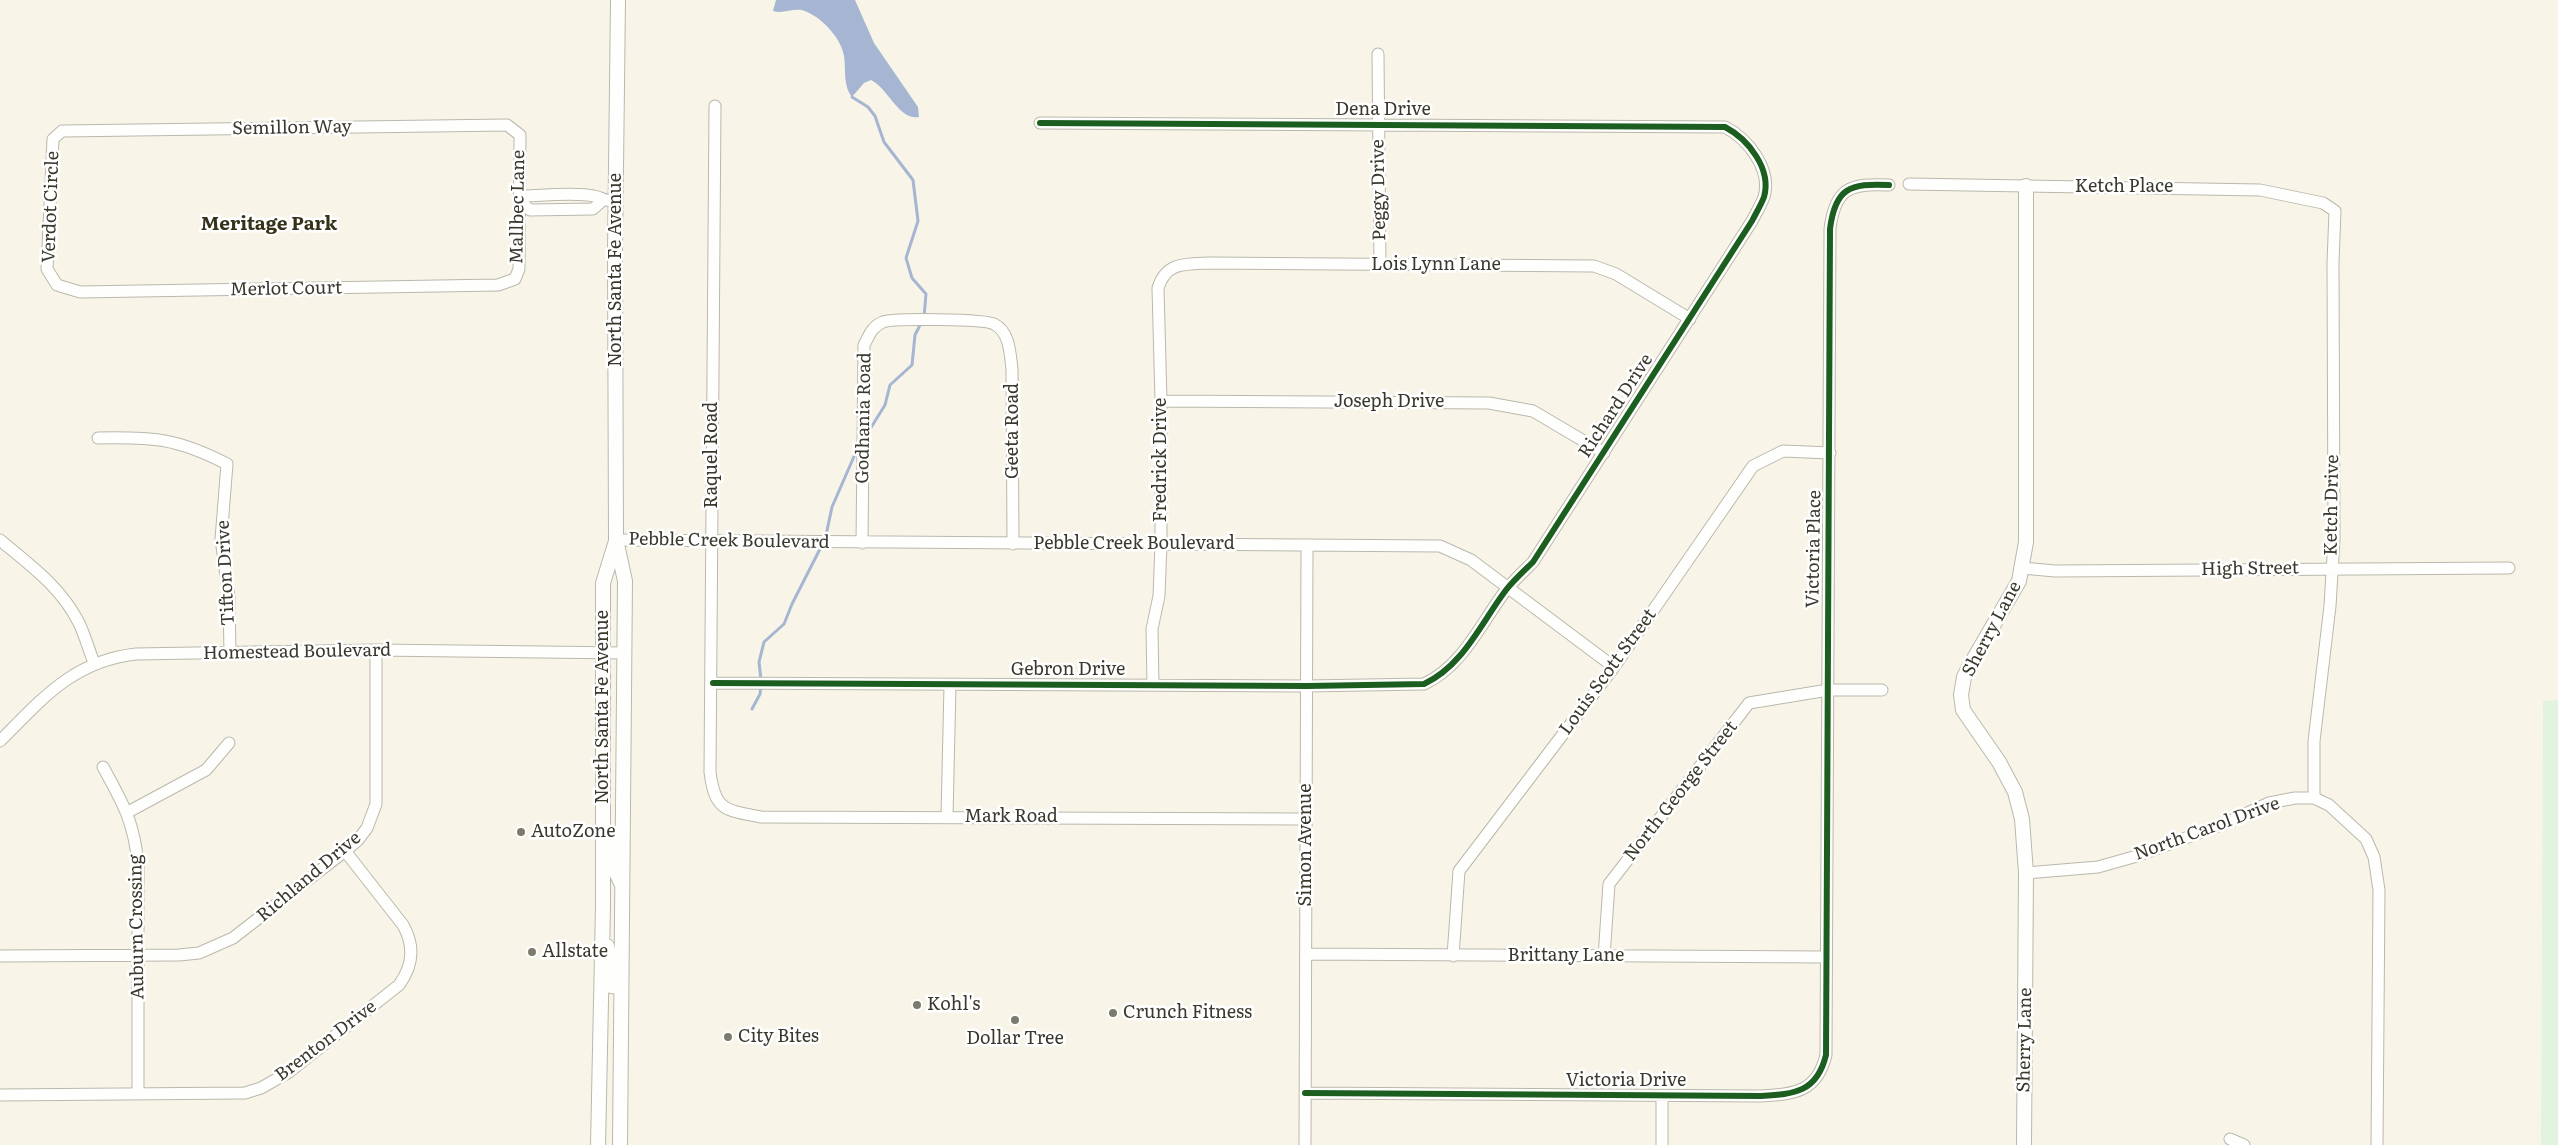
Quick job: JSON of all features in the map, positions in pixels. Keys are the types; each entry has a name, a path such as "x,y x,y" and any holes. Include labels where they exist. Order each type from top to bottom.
{"street":[{"name":"North Santa Fe Avenue","path":"618,0 609,201 616,540 625,580 624,890 620,1145"},
{"name":"Peggy Drive","path":"1378,54 1380,265"},
{"name":"Raquel Road","path":"715,106 710,772 712,790 719,803"},
{"name":"Dena Drive","path":"1040,122 1725,128"},
{"name":"Semillon Way","path":"62,131 507,125 520,135"},
{"name":"Richard Drive","path":"1424,684 1440,677 1451,666 1507,589 1533,562 1752,221 1764,196 1764,176 1757,156 1737,134 1725,128"},
{"name":"Verdot Circle","path":"57,285 47,268 52,139 62,131"},
{"name":"Mallbec Lane","path":"515,279 519,269 520,135"},
{"name":"Victoria Place","path":"1826,957 1830,229 1832,208 1842,194 1852,187 1868,184 1889,185"},
{"name":"Ketch Place","path":"1910,184 2260,190 2323,203 2335,211"},
{"name":"Sherry Lane","path":"2024,1145 2026,873 2022,819 2015,792 1999,762 1963,710 1961,695 1964,677 2020,580 2026,542 2026,186"},
{"path":"554,195 596,196 609,201 593,209 555,210 530,210 521,202 527,196 554,195"},
{"path":"554,195 555,210"},
{"name":"Ketch Drive","path":"2314,798 2314,741 2330,606 2334,540 2333,263 2335,211"},
{"name":"Lois Lynn Lane","path":"1170,269 1187,264 1209,263 1594,266 1616,274 1690,319"},
{"name":"Fredrick Drive","path":"1153,685 1152,629 1159,596 1161,544 1161,401 1158,288 1161,277 1170,269"},
{"name":"Merlot Court","path":"57,285 80,292 110,292 498,285 515,279"},
{"name":"Godhania Road","path":"862,543 862,366 864,345 873,328 884,321 897,320 994,324"},
{"name":"Geeta Road","path":"994,324 1004,332 1010,348 1012,369 1013,544"},
{"name":"Joseph Drive","path":"1161,401 1489,403 1533,411 1604,453"},
{"name":"Tifton Drive","path":"98,438 148,438 178,442 227,464 221,539 229,597 230,653"},
{"name":"Louis Scott Street","path":"1453,956 1459,871 1614,667 1753,466 1783,451 1830,453"},
{"path":"0,540 42,574 57,590 80,624 94,663"},
{"name":"North Santa Fe Avenue","path":"598,1145 603,837 603,583 616,540"},
{"name":"Pebble Creek Boulevard","path":"616,540 1440,546 1471,560 1507,589 1614,667"},
{"name":"Simon Avenue","path":"1305,1145 1307,545"},
{"name":"High Street","path":"2022,568 2065,571 2509,568"},
{"name":"Homestead Boulevard","path":"0,741 55,687 68,677 94,663 114,656 376,650 625,653"},
{"name":"Richland Drive","path":"0,956 179,956 199,953 217,947 233,938 345,851 358,840 367,828 376,804 376,650"},
{"name":"Gebron Drive","path":"712,683 1307,686 1424,684"},
{"path":"947,817 950,685"},
{"name":"North George Street","path":"1604,957 1609,884 1749,703 1828,690 1882,690"},
{"path":"128,812 206,770 229,743"},
{"name":"Auburn Crossing","path":"103,767 128,812 135,839 138,864 138,1094"},
{"name":"North Carol Drive","path":"2026,873 2098,867 2137,856 2217,826 2269,803 2295,798 2314,798"},
{"path":"2314,798 2329,805 2350,822 2366,839 2374,857 2379,890 2377,1145"},
{"name":"Mark Road","path":"719,803 733,812 761,817 1306,819"},
{"path":"603,837 613,837 613,866 624,890"},
{"name":"Brenton Drive","path":"0,1095 228,1094 261,1088 289,1072 399,985 407,974 410,963 410,936 404,925 345,851"},
{"path":"602,929 612,968 612,986 621,987"},
{"name":"Brittany Lane","path":"1306,954 1826,957"},
{"name":"Victoria Drive","path":"1305,1093 1662,1097 1790,1094 1817,1080 1823,1070 1826,1055 1826,957"},
{"path":"1662,1097 1662,1145"},
{"path":"2230,1139 2244,1145"}],"green space":[{"path":"2558,700 2558,1145 2541,1145 2543,701"}],"water":[{"path":"776,0 855,0 874,43 918,107 919,117 905,114 871,80 864,83 852,97 846,83 844,56 835,36 819,19 803,10 773,11"}],"waterway":[{"path":"852,97 868,107 875,116 884,142 913,180 918,221 906,258 912,278 926,294 924,317"},
{"path":"867,434 885,405 890,385 912,365 915,335 921,323"},
{"path":"825,540 832,507 859,445"},
{"path":"761,680 759,662 764,642 784,624 822,545"},
{"path":"752,709 760,694 761,686"}],"cycle path":[{"path":"713,683 1307,686 1424,684 1438,676 1460,655 1506,590 1533,562 1752,221 1764,197 1766,186 1761,166 1750,147 1734,132 1725,127 1040,123"},
{"path":"1305,1093 1761,1096 1784,1094 1803,1089 1817,1077 1826,1055 1830,229 1836,205 1847,191 1864,185 1889,185"}],"place":[{"name":"AutoZone","path":"521,832"},
{"name":"Allstate","path":"532,952"},
{"name":"Kohl's","path":"917,1005"},
{"name":"Crunch Fitness","path":"1113,1013"},
{"name":"Dollar Tree","path":"1015,1020"},
{"name":"City Bites","path":"728,1037"}],"district":[{"name":"Meritage Park","path":"269,224"}]}
